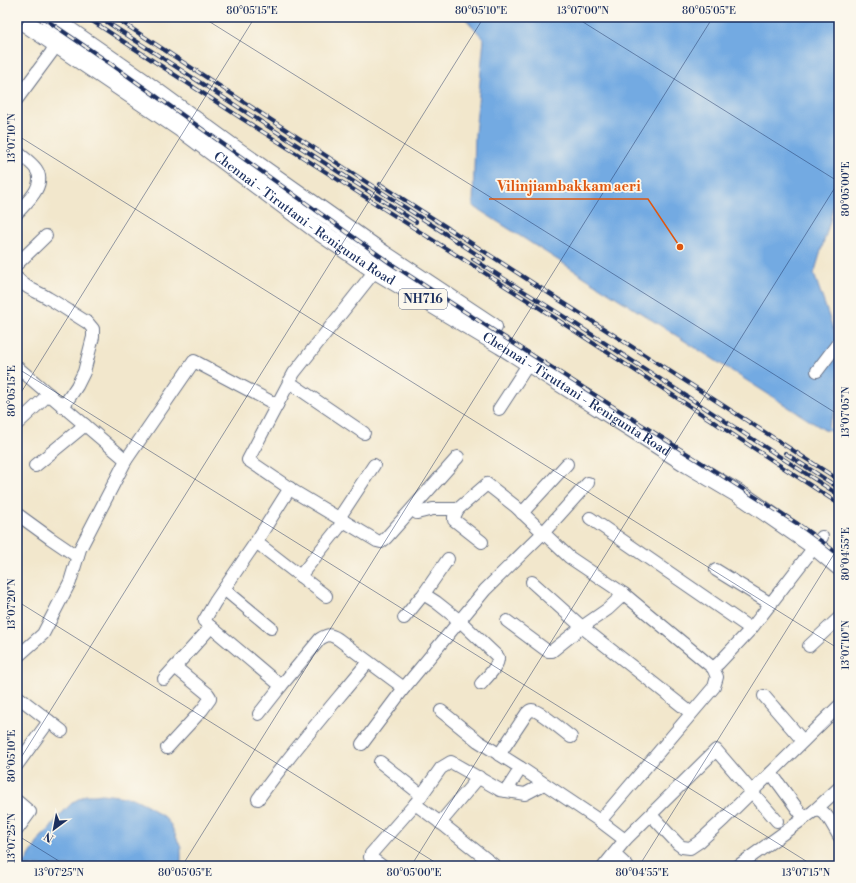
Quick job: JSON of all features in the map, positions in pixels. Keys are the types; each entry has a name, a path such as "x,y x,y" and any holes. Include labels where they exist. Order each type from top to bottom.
{"highway":[{"name":"Chennai - Tiruttani - Renigunta Road","path":"17,17 181,128 319,231 379,262 507,336 694,455 753,490 819,542 839,566"},
{"name":"Chennai - Tiruttani - Renigunta Road","path":"49,17 144,83 230,146 379,262 529,364 688,464 819,542 839,551"}],"street":[{"path":"17,99 51,52 66,28"},
{"path":"17,152 36,170 39,176 38,185 34,193 17,213"},
{"path":"17,264 46,236"},
{"path":"379,262 370,277 294,373 248,460 341,520 381,542 458,457"},
{"path":"17,278 22,284 47,297 88,323 93,329 93,337 84,372 77,386 63,407"},
{"path":"817,371 839,342"},
{"path":"17,657 43,634 70,582 80,549 126,460 194,361 277,405"},
{"path":"499,409 529,364"},
{"path":"19,372 49,394 126,460"},
{"path":"289,382 364,433"},
{"path":"17,424 49,394"},
{"path":"35,466 85,425"},
{"path":"522,513 567,464"},
{"path":"300,576 341,520 374,465"},
{"path":"482,542 454,520 454,515 458,509 486,484 515,506 569,557 624,594 713,668 717,677 714,686 600,821"},
{"path":"362,744 404,688 485,590 543,533 588,484"},
{"path":"281,686 204,621 290,488"},
{"path":"417,513 433,509 458,509"},
{"path":"17,514 78,557"},
{"path":"590,518 751,629"},
{"path":"256,542 326,596"},
{"path":"713,668 720,663 751,629 819,542"},
{"path":"404,618 423,596 448,559"},
{"path":"716,570 771,604"},
{"path":"532,582 582,627 691,713"},
{"path":"224,589 271,628"},
{"path":"507,621 550,652 555,650 582,627 608,610 624,594"},
{"path":"423,596 427,596 460,621 498,657 497,665 481,684"},
{"path":"810,646 839,618"},
{"path":"164,678 212,627"},
{"path":"259,714 320,639 326,635 331,635 338,639 404,688"},
{"path":"258,799 310,732 368,662"},
{"path":"167,748 202,710 210,699 208,694 175,667"},
{"path":"17,696 62,731"},
{"path":"764,696 803,741"},
{"path":"651,815 678,844 682,847 690,848 699,842 752,792 839,706"},
{"path":"499,755 527,714 532,710 539,713 571,737"},
{"path":"441,711 478,741 600,821 625,840"},
{"path":"17,765 49,721"},
{"path":"604,866 625,840 716,750 777,821"},
{"path":"380,762 418,793 418,800 440,822 495,866"},
{"path":"382,866 370,857 371,854 418,800 441,768 451,762 500,790 524,794 544,784"},
{"path":"506,791 521,768"},
{"path":"771,773 809,815"},
{"path":"440,822 479,778"},
{"path":"738,866 809,815 839,788"},
{"path":"17,801 30,812 17,830"},
{"path":"809,815 819,811 822,812 826,815 839,836"},
{"path":"614,854 627,866"}],"water":[{"path":"464,17 839,17 839,177 830,221 814,274 839,350 839,402 826,431 473,206 475,134 484,39"},
{"path":"102,794 133,798 149,806 164,817 171,825 181,848 180,866 17,866 26,861 41,837 50,829 58,817 73,802 86,795"}],"waterway":[{"path":"825,426 839,436"}],"railway":[{"path":"42,17 111,64 390,263 798,524 839,555"},
{"path":"86,17 241,118 535,305 839,504"},
{"path":"99,17 416,222"},
{"path":"114,17 484,259"},
{"path":"380,184 839,480"},
{"path":"473,259 839,495"},
{"path":"785,453 839,488"}],"place":[{"name":"Vilinjiambakkam aeri","path":"680,247"}]}
